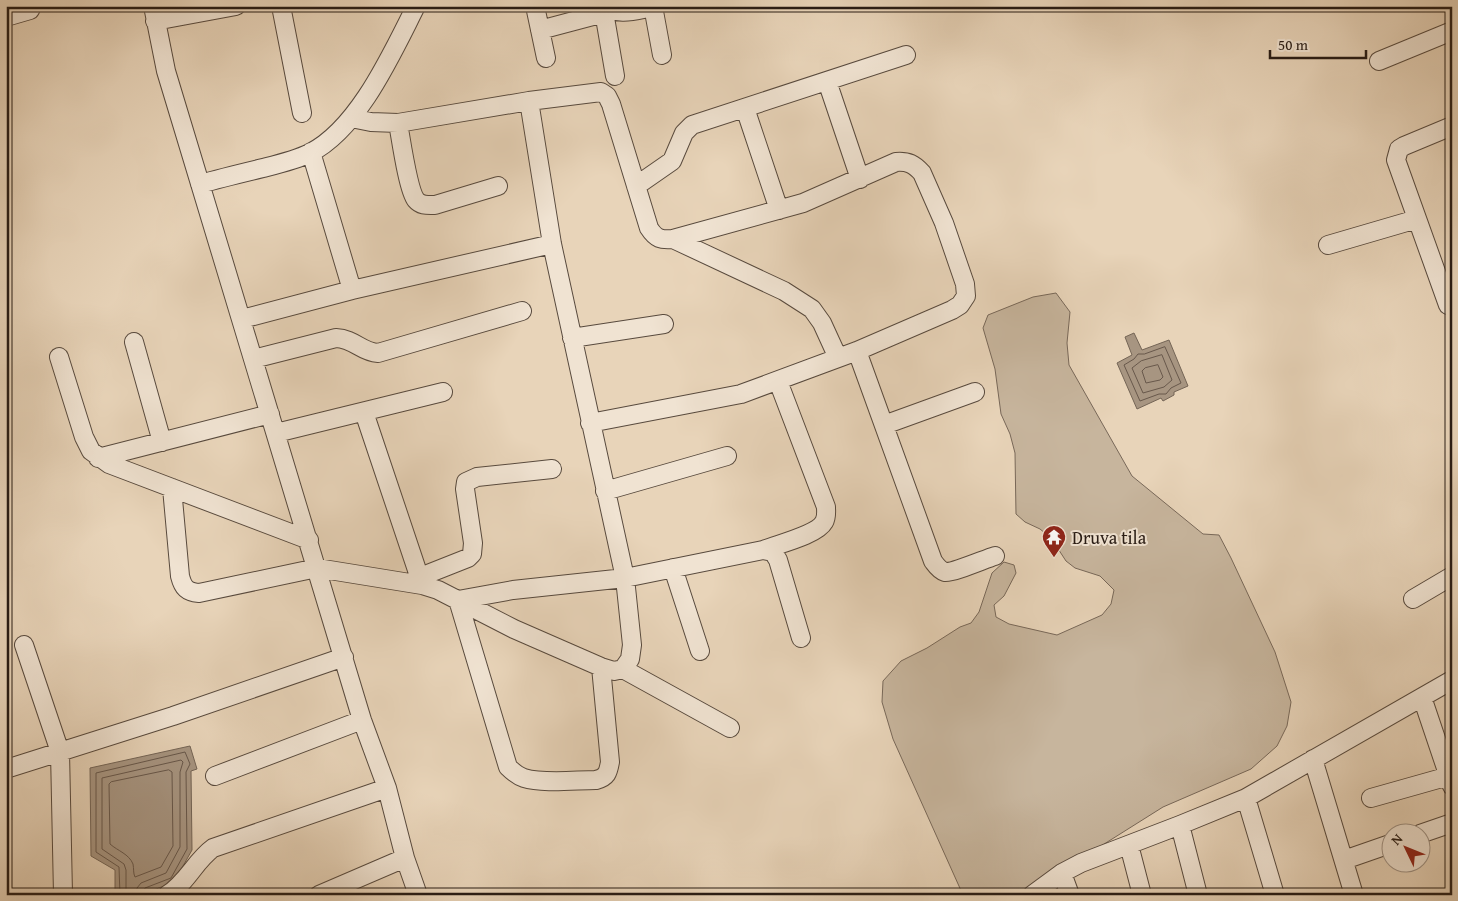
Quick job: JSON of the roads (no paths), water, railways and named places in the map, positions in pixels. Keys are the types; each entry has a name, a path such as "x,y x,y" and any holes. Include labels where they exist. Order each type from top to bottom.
{"street":[{"path":"6,18 30,10 32,6"},
{"path":"281,6 302,113"},
{"path":"200,184 290,161 311,152 330,139 351,118 384,67 416,6"},
{"path":"536,6 546,58"},
{"path":"231,7 154,14 166,71 362,720 387,788 405,858 418,895"},
{"path":"540,30 605,9 616,12 653,7 662,55"},
{"path":"605,9 615,76"},
{"path":"1379,61 1452,31"},
{"path":"636,186 672,161 684,132 692,126 906,55"},
{"path":"827,81 860,179"},
{"path":"351,118 371,122 398,123 529,101 601,92 607,96 649,228 655,237 662,240 673,239 803,203 896,162 907,161 916,166 922,173 944,222 965,284 966,296 960,305 857,351 741,394 590,423"},
{"path":"172,488 180,576 183,586 189,592 199,593 317,568 421,581 514,629 601,667 614,671 623,668 630,659 632,645 625,578 552,244 529,101"},
{"path":"745,108 779,210"},
{"path":"398,123 412,192 420,204 426,206 435,205 498,186"},
{"path":"1448,305 1444,270 1417,219 1396,160 1399,149 1411,142 1452,126"},
{"path":"311,152 352,290"},
{"path":"1328,245 1417,219"},
{"path":"673,239 784,290 812,308 822,323 838,358"},
{"path":"242,320 352,290 552,244"},
{"path":"253,359 336,338 346,338 370,353 378,353 522,311"},
{"path":"572,338 664,324"},
{"path":"134,342 162,442"},
{"path":"857,351 933,561 938,568 945,572 995,556"},
{"path":"59,356 84,438 91,451 98,458 108,464 309,540"},
{"path":"458,600 513,590 625,578 763,550 814,531 825,521 826,507 778,381"},
{"path":"276,433 443,392"},
{"path":"884,426 975,392"},
{"path":"364,412 421,581"},
{"path":"98,458 270,414"},
{"path":"605,490 727,456"},
{"path":"421,581 468,558 472,554 474,543 465,489 466,482 477,477 552,469"},
{"path":"763,550 773,552 778,560 801,638"},
{"path":"673,568 700,651"},
{"path":"1413,598 1452,576"},
{"path":"458,600 508,767 523,778 537,780 596,780 605,778 610,762 601,667"},
{"path":"24,645 60,752 62,894"},
{"path":"6,769 182,713 344,657"},
{"path":"623,668 730,728"},
{"path":"1032,895 1062,873 1081,863 1180,826 1246,798 1452,680"},
{"path":"1371,798 1450,781 1422,696"},
{"path":"215,776 362,720"},
{"path":"1313,759 1354,895"},
{"path":"167,895 175,890 206,853 213,848 387,788"},
{"path":"1246,798 1275,895"},
{"path":"1430,831 1452,823"},
{"path":"1180,826 1198,895"},
{"path":"1129,845 1142,895"},
{"path":"1344,860 1380,847"},
{"path":"319,895 405,858"},
{"path":"1062,873 1070,895"}],"water":[{"path":"1134,333 1142,350 1169,340 1188,386 1174,392 1174,395 1163,401 1161,398 1137,409 1117,363 1132,355 1125,337"},
{"path":"190,746 197,769 191,771 192,850 174,882 141,895 115,895 115,870 91,856 90,768"}],"place":[{"name":"Druva tila","path":"1054,558"}]}
